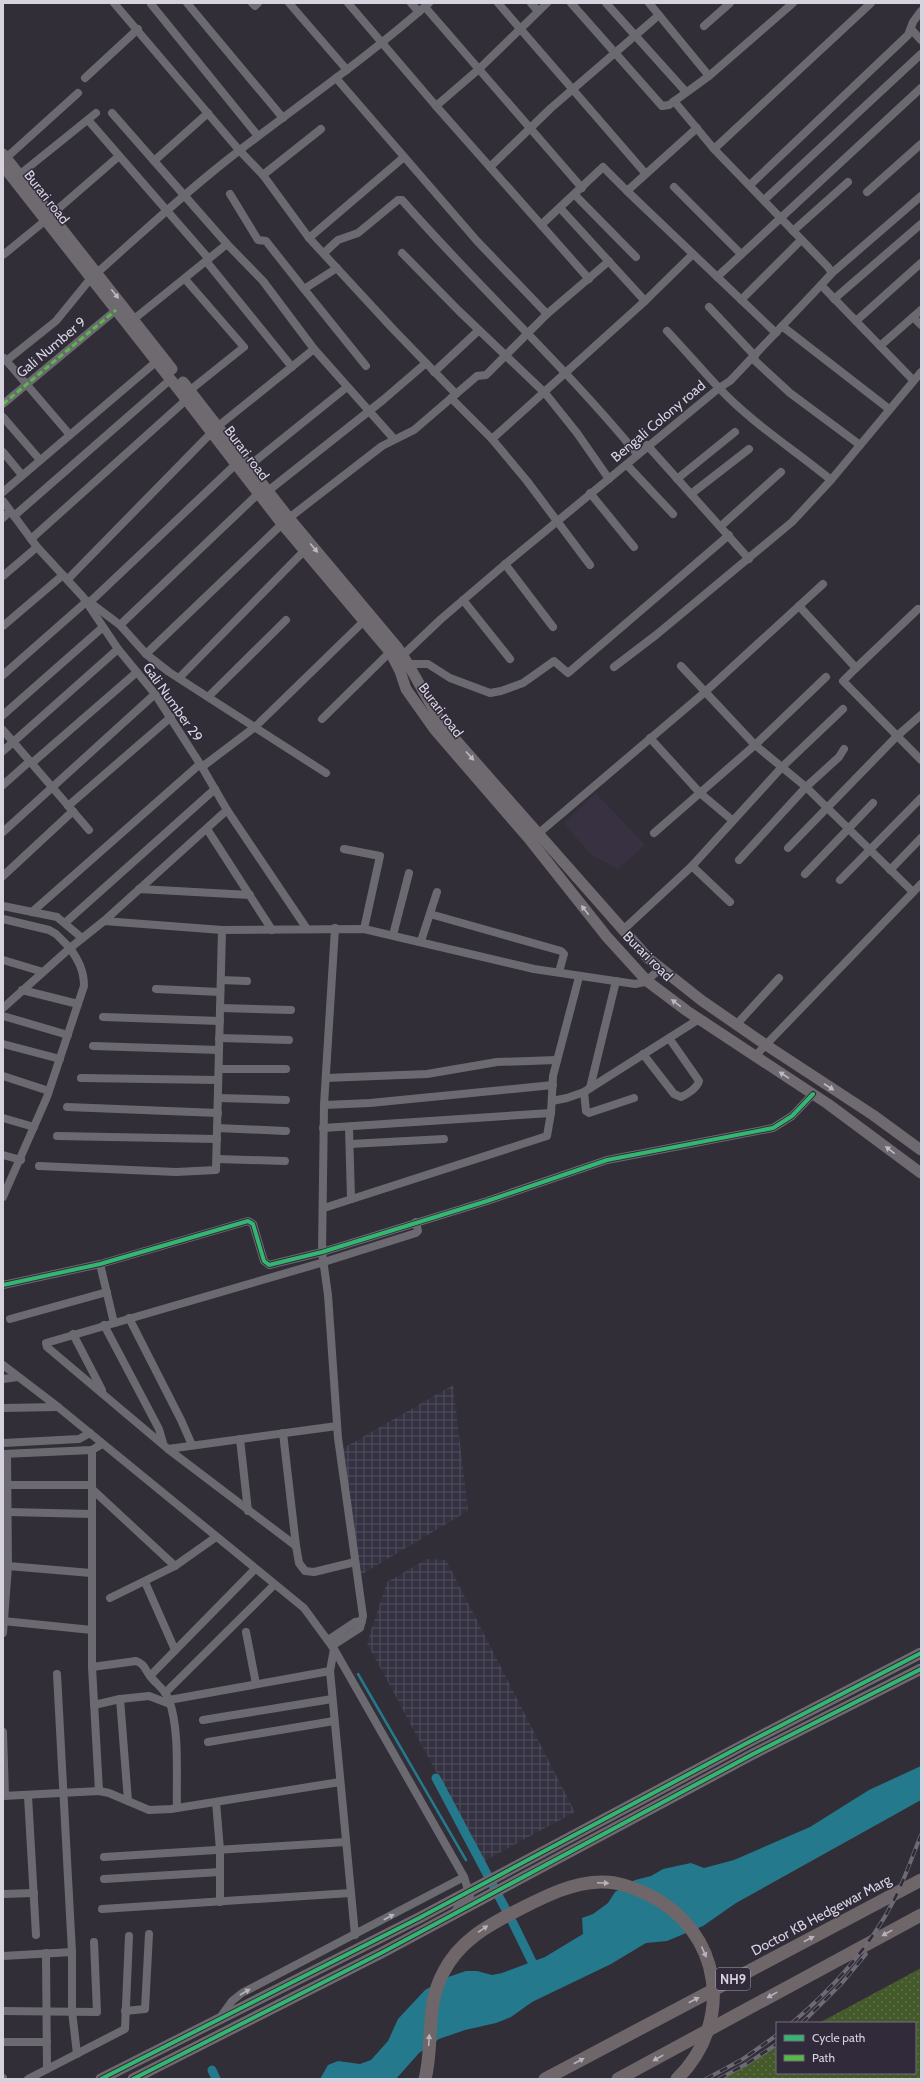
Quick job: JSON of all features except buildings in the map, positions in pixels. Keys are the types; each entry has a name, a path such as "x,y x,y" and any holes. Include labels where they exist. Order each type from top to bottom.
{"highway":[{"name":"Doctor KB Hedgewar Marg","path":"545,2079 921,1880"},
{"path":"424,2079 429,2057 434,1994 443,1972 460,1948 469,1939 490,1924 550,1894 564,1888 600,1882 635,1889 669,1906 691,1928 709,1963 714,1986 712,2020 696,2057 677,2079"},
{"name":"NH9","path":"618,2079 921,1914"}],"main road":[{"name":"Burari road","path":"4,159 19,175 48,217"},
{"name":"Burari road","path":"4,159 94,275 134,319 188,395 215,429 249,466 263,492"},
{"name":"Burari road","path":"94,275 116,310 171,379 188,395"},
{"name":"Burari road","path":"215,429 236,464 263,492 286,521 410,664 426,699 447,730 648,958 660,969 736,1025 873,1115 921,1150"},
{"name":"Burari road","path":"286,521 305,550 390,652 400,671 406,689 435,730 530,840 607,937 647,981 699,1019 814,1094 921,1173"},
{"path":"563,882 574,873"},
{"path":"101,2079 458,1897 745,1744 921,1653"},
{"path":"133,2079 454,1913 753,1754 921,1669"}],"street":[{"path":"114,3 138,29 239,150 263,175 309,238 426,363 492,439 527,482 590,565"},
{"path":"187,3 283,118"},
{"path":"252,3 255,6 258,3"},
{"path":"289,3 348,70"},
{"path":"348,3 384,43 436,106 589,279"},
{"path":"411,3 424,7 582,188"},
{"path":"498,3 645,173"},
{"path":"531,3 538,11"},
{"path":"436,106 479,69 547,3"},
{"path":"571,3 617,52 660,104 666,106 710,76 793,3"},
{"path":"606,3 686,92"},
{"path":"648,3 710,76"},
{"path":"704,26 730,3"},
{"path":"714,149 871,3"},
{"path":"151,4 258,136"},
{"path":"70,435 5,359 56,322 94,275 167,210 239,150 384,43 424,7"},
{"path":"750,185 908,35 913,22 921,11"},
{"path":"490,166 529,128 659,15"},
{"path":"85,78 138,29"},
{"path":"911,29 921,40"},
{"path":"764,200 921,54"},
{"path":"336,78 477,241 547,314"},
{"path":"717,277 921,88"},
{"path":"4,159 78,93"},
{"path":"674,101 714,149 750,185 832,273"},
{"path":"19,175 96,113"},
{"path":"112,113 227,244 267,286 314,349 394,439"},
{"path":"154,161 208,113"},
{"path":"88,120 167,210 292,367"},
{"path":"627,191 696,128"},
{"path":"263,175 321,129"},
{"path":"867,192 921,144"},
{"path":"3,255 119,156"},
{"path":"309,238 404,157"},
{"path":"540,225 575,195 603,167 776,333"},
{"path":"793,231 848,182"},
{"path":"674,187 741,254"},
{"path":"230,194 258,240 267,242 366,366"},
{"path":"575,195 636,257"},
{"name":"Bengali Colony road","path":"402,655 462,600 590,493 628,464 647,445 730,381 832,273 921,196"},
{"path":"324,253 338,240 358,233 400,199 442,245 602,410 637,454"},
{"path":"560,208 645,301"},
{"path":"834,299 921,224"},
{"path":"741,300 801,240"},
{"path":"134,319 227,244"},
{"path":"402,253 545,393 609,479"},
{"path":"492,439 545,393 645,301 693,254"},
{"path":"146,654 286,521 382,446 414,430 479,375 486,375 547,314 609,261"},
{"path":"856,321 921,263"},
{"path":"304,289 337,268"},
{"path":"31,539 188,395 244,347 185,279"},
{"path":"614,667 656,636 792,522 830,480 919,375 880,346 820,285"},
{"path":"709,307 754,357 790,393 860,445"},
{"name":"Gali Number 9","path":"3,404 116,310"},
{"path":"880,346 921,310"},
{"path":"913,316 921,325"},
{"path":"782,326 889,410"},
{"path":"434,372 479,330"},
{"path":"667,331 719,388 764,429 830,480"},
{"path":"3,626 65,577 215,429 314,349"},
{"path":"3,492 157,361"},
{"path":"120,625 263,492 426,363"},
{"path":"3,518 12,514 171,379"},
{"path":"249,466 347,387"},
{"path":"3,417 40,460"},
{"path":"677,479 736,432"},
{"path":"647,445 749,559"},
{"path":"691,494 749,448"},
{"path":"3,452 22,475"},
{"path":"3,675 236,464"},
{"path":"628,464 673,514"},
{"path":"721,526 781,472"},
{"path":"590,493 634,547"},
{"name":"Gali Number 29","path":"3,501 37,547 86,600 118,649 155,694 227,810 307,929"},
{"path":"410,664 428,664 450,678 490,693 501,691 523,683 554,661 568,672 729,535"},
{"path":"3,576 37,547"},
{"path":"179,678 305,550"},
{"path":"505,564 553,627"},
{"path":"539,833 705,692 823,584"},
{"path":"86,600 120,625 146,654 179,678 208,698 326,772"},
{"path":"462,600 510,659"},
{"path":"800,606 856,668"},
{"path":"918,609 843,681 921,760"},
{"path":"208,698 286,620"},
{"path":"32,912 201,766 255,727 364,621"},
{"path":"3,715 103,627"},
{"path":"3,751 118,649"},
{"path":"322,719 390,652"},
{"path":"681,666 755,745 806,787 913,892"},
{"path":"3,784 137,672"},
{"path":"654,833 755,745 826,677"},
{"path":"3,832 155,694"},
{"path":"623,930 692,866 730,825 732,820 782,767 843,709"},
{"path":"788,848 897,736 921,715"},
{"path":"3,876 70,809 171,718"},
{"path":"3,730 89,830"},
{"path":"650,738 700,793 732,820"},
{"path":"739,860 806,787 839,757 844,749"},
{"path":"66,922 215,789"},
{"path":"840,880 921,798"},
{"path":"805,874 873,803"},
{"path":"5,1004 75,943 104,921 227,810"},
{"path":"207,829 272,930"},
{"path":"890,870 921,838"},
{"path":"344,849 380,856 364,929"},
{"path":"692,866 730,902"},
{"path":"392,935 409,873"},
{"path":"755,1056 921,884"},
{"path":"139,889 250,895"},
{"path":"421,941 436,892"},
{"path":"3,906 57,917 66,922 75,943 84,978 84,986 50,1091 3,1196"},
{"path":"430,914 561,951 564,954 560,972"},
{"path":"3,919 49,930 75,943"},
{"path":"104,921 222,930 335,928 364,929 421,941 534,970 560,972 579,977 635,984 647,981 660,969"},
{"path":"335,928 323,1128 323,1257 338,1426 355,1562 359,1624 333,1643 330,1671 355,1936"},
{"path":"40,1166 214,1172 217,1168 222,930"},
{"path":"3,960 43,972"},
{"path":"324,1208 545,1137 549,1132 553,1085 557,1060 579,977"},
{"path":"736,1025 779,978"},
{"path":"221,980 246,981"},
{"path":"616,981 587,1090 586,1111 589,1113 634,1098"},
{"path":"156,988 220,992"},
{"path":"22,990 78,1004"},
{"path":"220,1008 291,1010"},
{"path":"3,1016 68,1034"},
{"path":"103,1017 220,1021"},
{"path":"552,1101 566,1098 587,1090 699,1019"},
{"path":"219,1038 289,1040"},
{"path":"643,1054 674,1094 681,1097 696,1086 699,1081 669,1038"},
{"path":"3,1044 60,1060"},
{"path":"93,1046 219,1050"},
{"path":"326,1078 428,1074 497,1062 557,1060"},
{"path":"218,1069 286,1069"},
{"path":"3,1076 50,1091"},
{"path":"81,1078 218,1080"},
{"path":"324,1105 370,1103 553,1085"},
{"path":"296,1546 248,1511 166,1446 45,1345 47,1342 104,1325 113,1319 129,1318 323,1257 607,1160 773,1128 792,1116 814,1094"},
{"path":"218,1098 286,1100"},
{"path":"67,1107 218,1113"},
{"path":"323,1128 551,1113"},
{"path":"3,1118 34,1127"},
{"path":"349,1127 351,1199"},
{"path":"217,1128 286,1131"},
{"path":"57,1136 217,1139"},
{"path":"350,1144 444,1139"},
{"path":"3,1155 20,1160"},
{"path":"217,1159 285,1161"},
{"path":"3,1285 100,1264 248,1221 253,1224 264,1261 269,1265 323,1257"},
{"path":"100,1264 113,1319"},
{"path":"10,1319 107,1292"},
{"path":"129,1318 192,1444"},
{"path":"104,1325 159,1429 166,1446"},
{"path":"73,1334 104,1394"},
{"path":"3,1365 58,1407 304,1608 333,1643 464,1877 470,1896 459,1905 454,1913"},
{"path":"3,1379 18,1377"},
{"path":"3,1408 58,1407"},
{"path":"166,1446 240,1439 338,1426"},
{"path":"283,1433 299,1563 305,1571 314,1572 355,1562"},
{"path":"3,1443 79,1439 90,1434"},
{"path":"240,1439 248,1511"},
{"path":"3,1633 8,1566 8,1512 5,1454 92,1450 102,1444"},
{"path":"92,1450 92,1667 99,1791"},
{"path":"7,1485 92,1488 175,1566"},
{"path":"8,1512 92,1514"},
{"path":"110,1598 175,1566 216,1537"},
{"path":"8,1566 92,1573"},
{"path":"150,1676 255,1569"},
{"path":"145,1582 175,1650"},
{"path":"168,1699 274,1585"},
{"path":"4,1621 92,1630"},
{"path":"246,1632 256,1684"},
{"path":"92,1667 136,1661 144,1666 168,1699 176,1747 177,1808"},
{"path":"94,1705 120,1699 149,1696 168,1699 330,1671"},
{"path":"57,1674 62,1794 72,1952 72,2012 77,2054"},
{"path":"120,1699 128,1801"},
{"path":"203,1720 332,1699"},
{"path":"208,1742 334,1721"},
{"path":"3,1732 4,1796 28,1796 99,1791 149,1810 177,1808 340,1782"},
{"path":"28,1796 36,1935"},
{"path":"216,1802 220,1850 220,1902"},
{"path":"104,1857 346,1842"},
{"path":"104,1879 220,1872"},
{"path":"218,2020 232,2001 242,1993 355,1936 464,1877"},
{"path":"3,1894 34,1893"},
{"path":"102,1909 351,1893"},
{"path":"125,2011 145,2009 149,1934"},
{"path":"28,2079 125,2030 129,1936"},
{"path":"3,2011 97,2012 94,1942"},
{"path":"3,1956 72,1952"},
{"path":"46,1953 47,2069"},
{"path":"3,2042 47,2042"}],"shaded area":[{"path":"596,793 645,845 618,869 590,854 564,823"},
{"path":"453,1385 468,1511 357,1577 340,1450"},
{"path":"427,1559 446,1560 575,1812 484,1861 367,1643 387,1582"}],"green space":[{"path":"921,1968 921,2079 716,2079 776,2047 776,2074 916,2074 916,2022 821,2022"}],"water":[{"path":"921,1766 921,1800 736,1903 703,1926 667,1941 646,1943 611,1964 532,2002 511,2017 496,2023 465,2030 439,2039 419,2053 396,2079 320,2079 328,2065 338,2061 360,2064 371,2060 388,2041 398,2019 425,1990 448,1977 466,1971 477,1971 492,1975 502,1973 545,1957 583,1934 582,1918 593,1914 608,1903 615,1892 635,1880 651,1876 663,1869 691,1863 704,1868 734,1860 810,1827 869,1790"}],"waterway":[{"path":"358,1674 466,1860"},
{"path":"436,1778 513,1923 536,1970"},
{"path":"212,2070 216,2079"}],"railway":[{"path":"793,2022 835,1982 873,1936 897,1894 921,1835"},
{"path":"803,2022 842,1983 866,1954"},
{"path":"706,2079 743,2059 776,2036"},
{"path":"719,2079 748,2063 776,2045"}],"marked path":[{"path":"3,404 116,310"}],"cycle path":[{"path":"3,1285 100,1264 248,1221 253,1224 264,1261 269,1265 322,1252 487,1201 607,1160 773,1128 792,1116 813,1094"},
{"path":"101,2079 419,1918 745,1744 921,1653"},
{"path":"133,2079 383,1952 753,1754 921,1669"}]}
